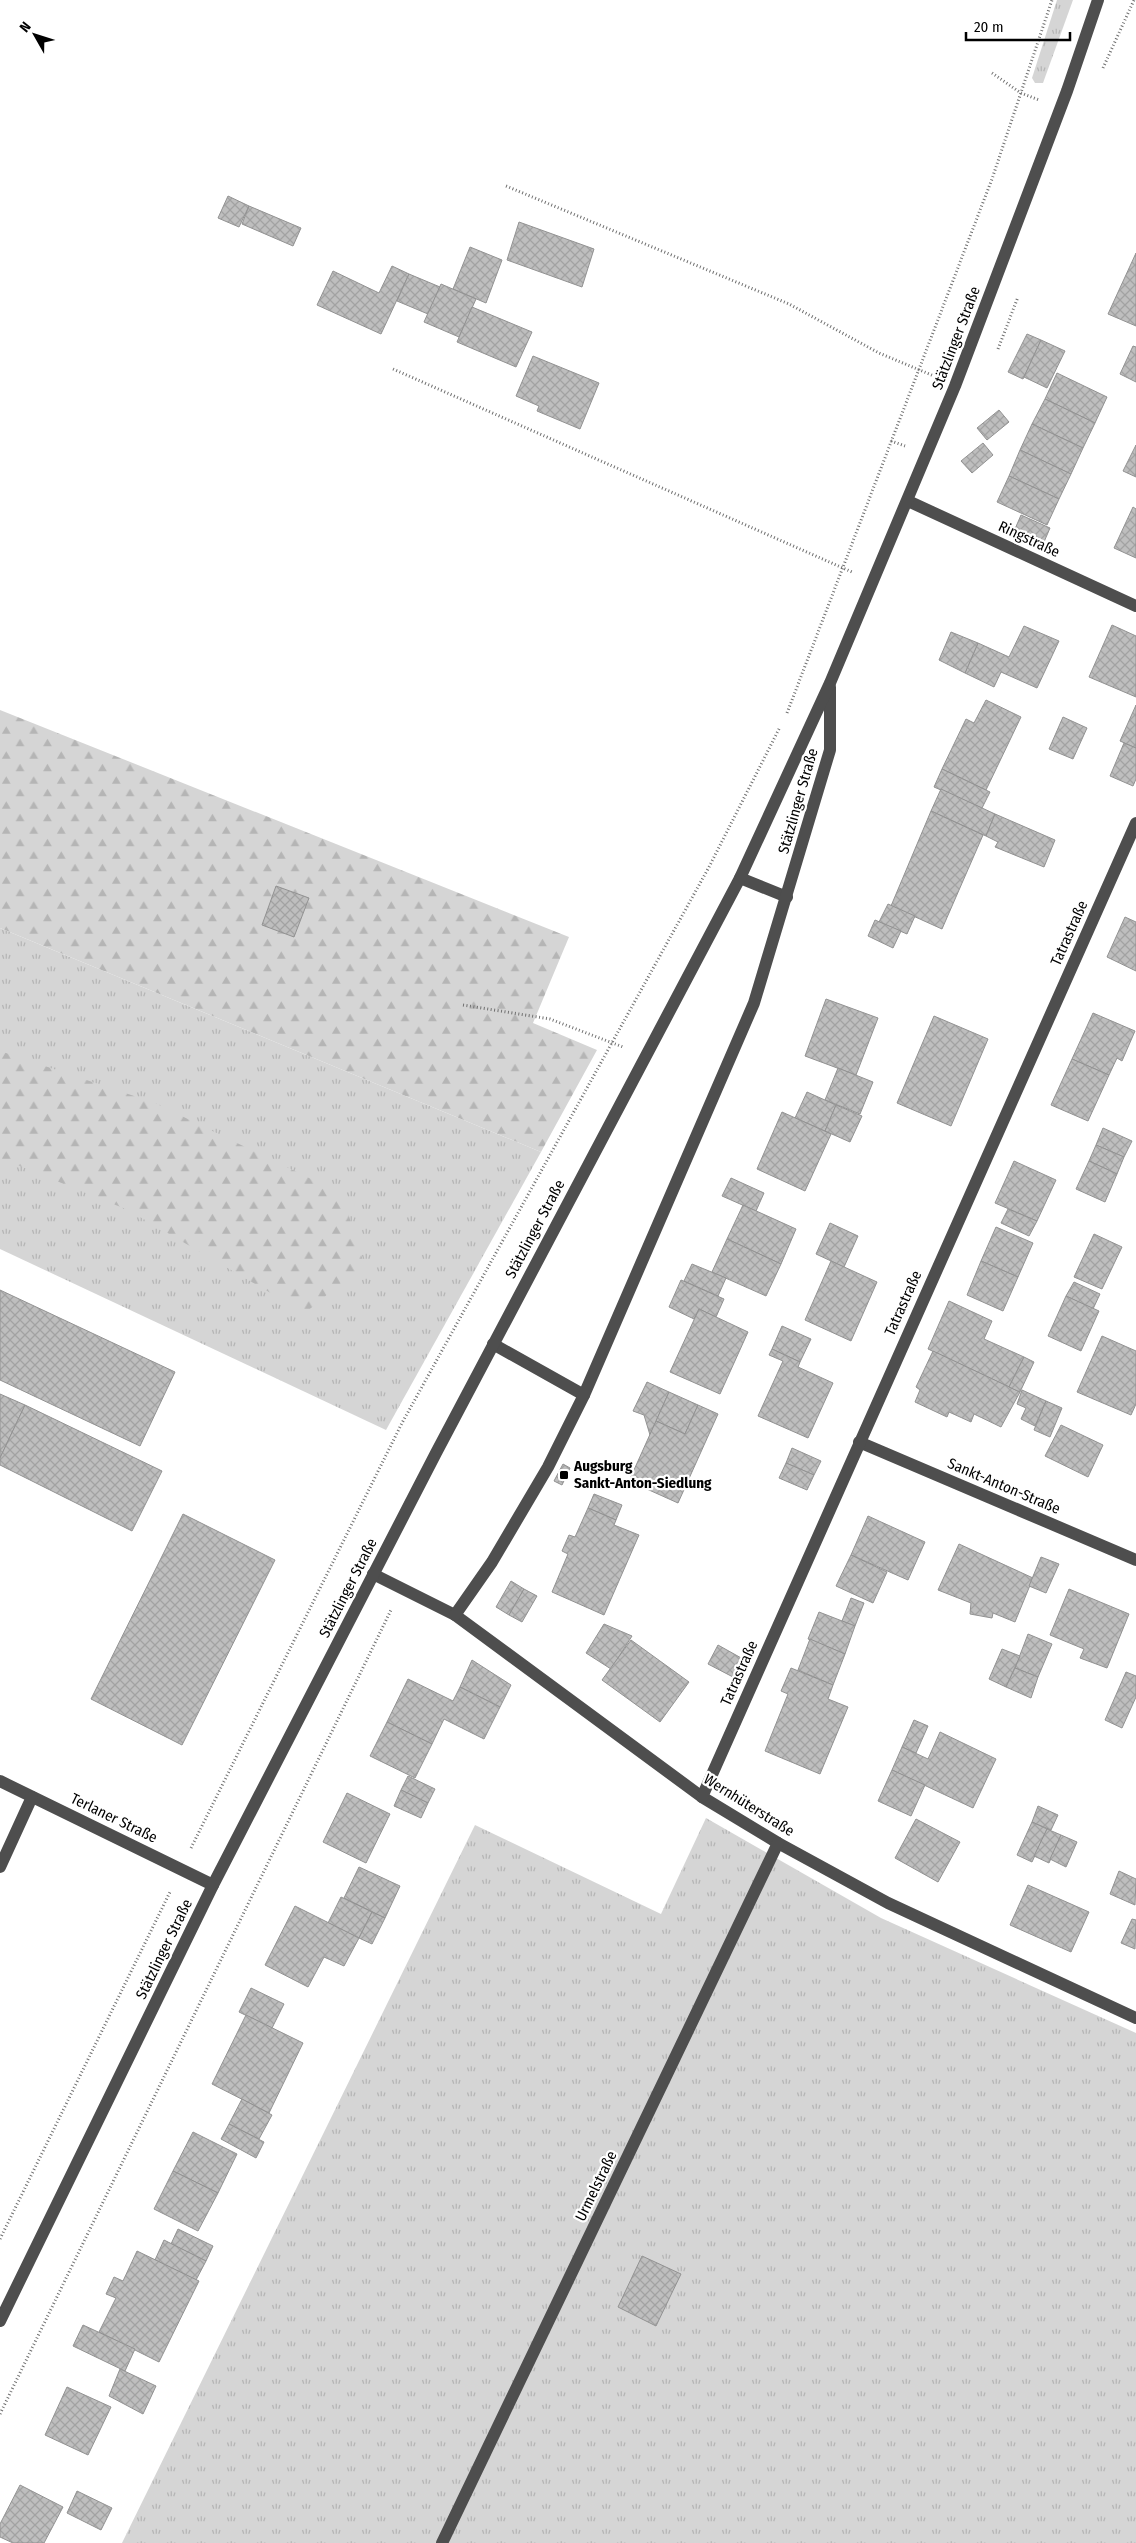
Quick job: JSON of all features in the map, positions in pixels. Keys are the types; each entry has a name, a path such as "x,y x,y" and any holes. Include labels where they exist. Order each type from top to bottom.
{"street":[{"name":"Stätzlinger Straße","path":"0,2321 214,1884 493,1344 740,878 830,684 955,386 1060,109 1098,0"},
{"name":"Ringstraße","path":"908,501 1136,606"},
{"name":"Stätzlinger Straße","path":"454,1615 492,1562 530,1499 584,1395 754,1002 830,750 830,684"},
{"name":"Tatrastraße","path":"702,1797 1136,823"},
{"path":"740,878 787,897"},
{"path":"493,1344 584,1395"},
{"name":"Sankt-Anton-Straße","path":"859,1442 1135,1558"},
{"name":"Wernhüterstraße","path":"373,1574 454,1615 702,1797 778,1843 888,1903 1136,2018"},
{"name":"Terlaner Straße","path":"0,1781 214,1884"},
{"path":"0,1867 32,1797"},
{"name":"Urmelstraße","path":"442,2543 778,1843"}],"path":[{"path":"785,717 992,179 1052,0"},
{"path":"992,73 1021,93 1060,109"},
{"path":"506,186 789,304 879,353 919,370"},
{"path":"393,369 842,568"},
{"path":"0,2239 402,1423 709,867 781,726"},
{"path":"463,1005 550,1019 613,1041 643,1058"},
{"path":"0,2414 401,1589"}],"green space":[{"path":"1057,0 1073,0 1043,83 1035,83 1032,78"},
{"path":"0,710 569,937 533,1023 597,1050 541,1152 0,928"},
{"path":"0,928 541,1152 386,1430 0,1249"},
{"path":"0,1051 155,1103 342,1194 364,1264 305,1313 128,1210 0,1158"},
{"path":"706,1818 881,1918 1136,2033 1136,2543 122,2543 475,1825 661,1914"}],"building":[{"path":"228,196 249,206 239,227 218,218"},
{"path":"249,206 301,228 293,246 242,224"},
{"path":"519,222 594,249 582,287 507,260"},
{"path":"470,247 502,260 486,303 453,289"},
{"path":"1136,253 1136,326 1108,314"},
{"path":"392,266 409,274 381,334 317,305 333,271 379,293"},
{"path":"409,274 440,287 428,314 397,301"},
{"path":"441,284 476,299 459,337 424,322"},
{"path":"472,307 532,332 516,367 457,342"},
{"path":"1027,334 1041,340 1023,379 1008,372"},
{"path":"1041,340 1065,351 1047,388 1024,377"},
{"path":"1133,346 1136,347 1136,382 1120,374"},
{"path":"533,356 599,383 580,429 537,411 539,406 516,396"},
{"path":"1057,373 1107,397 1095,423 1045,399"},
{"path":"1045,399 1095,423 1083,448 1032,424"},
{"path":"999,410 1009,422 987,440 977,428"},
{"path":"1032,424 1083,448 1071,474 1020,450"},
{"path":"983,443 993,455 972,473 961,461"},
{"path":"1136,445 1136,477 1123,471"},
{"path":"1020,450 1071,474 1059,499 1009,476"},
{"path":"1009,476 1059,499 1047,525 997,502"},
{"path":"1133,507 1136,509 1136,558 1114,548"},
{"path":"1021,515 1050,528 1044,542 1015,529"},
{"path":"1112,625 1136,636 1136,697 1089,677"},
{"path":"1024,626 1059,641 1037,688 1001,672 994,687 965,673 978,643 1009,657"},
{"path":"951,632 978,643 965,673 939,660"},
{"path":"986,700 1021,717 986,790 942,769 966,719 974,723"},
{"path":"1136,705 1136,748 1120,741"},
{"path":"1063,717 1087,728 1073,759 1049,749"},
{"path":"1124,743 1136,748 1136,779 1133,786 1110,776"},
{"path":"942,769 990,792 982,808 934,787"},
{"path":"941,789 995,814 986,836 931,811"},
{"path":"931,811 983,835 942,929 891,906"},
{"path":"995,814 1055,840 1044,867 995,847 998,842 986,836"},
{"path":"276,886 309,898 294,937 262,925"},
{"path":"888,904 915,916 907,934 879,922"},
{"path":"1125,917 1136,922 1136,971 1107,957"},
{"path":"875,920 901,931 893,948 868,936"},
{"path":"826,999 878,1018 856,1075 805,1056"},
{"path":"1093,1013 1135,1031 1122,1061 1117,1058 1109,1075 1072,1059"},
{"path":"934,1016 988,1039 951,1126 897,1103"},
{"path":"1072,1059 1109,1075 1088,1121 1051,1105"},
{"path":"838,1068 873,1082 860,1114 825,1100"},
{"path":"807,1092 836,1105 825,1131 795,1118"},
{"path":"836,1105 862,1116 850,1142 825,1131"},
{"path":"782,1112 831,1134 805,1191 757,1169"},
{"path":"1103,1128 1132,1141 1124,1157 1096,1145"},
{"path":"1096,1145 1124,1157 1117,1174 1089,1161"},
{"path":"1014,1161 1056,1180 1037,1221 995,1203"},
{"path":"1089,1161 1117,1174 1105,1202 1076,1189"},
{"path":"731,1178 764,1193 756,1211 722,1196"},
{"path":"743,1205 796,1229 781,1264 727,1239"},
{"path":"1008,1209 1037,1221 1029,1236 1001,1223"},
{"path":"830,1223 858,1236 844,1267 816,1254"},
{"path":"996,1227 1033,1243 1018,1277 981,1261"},
{"path":"1094,1234 1122,1247 1102,1289 1074,1277"},
{"path":"727,1239 781,1264 766,1296 712,1272"},
{"path":"831,1261 877,1282 851,1341 805,1320"},
{"path":"981,1261 1018,1277 1003,1311 967,1295"},
{"path":"692,1264 726,1278 718,1296 684,1281"},
{"path":"681,1280 724,1299 716,1317 699,1309 694,1319 669,1307"},
{"path":"1074,1282 1100,1294 1093,1309 1066,1296"},
{"path":"0,1290 175,1372 140,1446 0,1380"},
{"path":"1066,1296 1099,1311 1081,1351 1048,1336"},
{"path":"949,1301 992,1321 984,1339 1024,1357 1009,1387 928,1349"},
{"path":"699,1309 748,1332 720,1394 670,1372"},
{"path":"782,1326 811,1339 800,1362 772,1349"},
{"path":"1102,1336 1136,1351 1136,1404 1131,1415 1077,1392"},
{"path":"772,1349 800,1362 798,1367 833,1383 808,1438 758,1416 783,1361 769,1355"},
{"path":"933,1351 1020,1392 1001,1427 974,1414 971,1422 949,1412 947,1417 915,1402 920,1390 916,1387"},
{"path":"1024,1357 1034,1362 1020,1392 1009,1387"},
{"path":"647,1382 669,1392 650,1435 644,1415 633,1411"},
{"path":"1022,1390 1046,1401 1035,1426 1021,1419 1026,1408 1017,1404"},
{"path":"669,1392 698,1405 685,1434 656,1421"},
{"path":"0,1394 25,1405 0,1458"},
{"path":"1046,1401 1062,1408 1050,1437 1034,1430"},
{"path":"25,1405 162,1471 132,1531 0,1465 0,1458"},
{"path":"698,1405 718,1414 678,1503 629,1481 656,1421 685,1434"},
{"path":"1061,1425 1103,1445 1088,1477 1045,1456"},
{"path":"792,1448 821,1461 814,1475 786,1463"},
{"path":"786,1463 814,1475 807,1490 779,1478"},
{"path":"563,1464 570,1468 562,1485 554,1481"},
{"path":"594,1494 622,1505 616,1520 588,1508"},
{"path":"588,1508 616,1520 614,1525 639,1535 604,1615 552,1592 568,1554 562,1551 569,1535 575,1537"},
{"path":"183,1514 275,1560 182,1745 91,1699"},
{"path":"868,1516 925,1542 908,1580 851,1555"},
{"path":"959,1544 1033,1578 1015,1622 993,1613 992,1618 970,1614 971,1603 938,1590"},
{"path":"851,1555 887,1572 873,1603 836,1586"},
{"path":"1041,1557 1059,1564 1046,1593 1029,1586"},
{"path":"511,1581 524,1589 509,1615 496,1607"},
{"path":"524,1589 537,1596 522,1622 509,1615"},
{"path":"1069,1589 1129,1614 1107,1668 1080,1658 1084,1649 1050,1635"},
{"path":"851,1598 864,1603 855,1626 842,1621"},
{"path":"819,1612 855,1626 845,1654 808,1639"},
{"path":"604,1624 632,1636 611,1669 586,1653"},
{"path":"1028,1634 1052,1644 1038,1677 1015,1668"},
{"path":"810,1639 845,1654 833,1685 798,1670"},
{"path":"631,1640 689,1682 660,1722 602,1680"},
{"path":"718,1645 743,1659 733,1677 708,1664"},
{"path":"1002,1649 1020,1656 1006,1687 989,1679"},
{"path":"472,1660 511,1685 500,1707 460,1687"},
{"path":"791,1668 833,1685 828,1699 848,1707 820,1774 765,1751 788,1694 781,1691"},
{"path":"1015,1668 1038,1677 1031,1698 1006,1687"},
{"path":"1126,1672 1136,1676 1136,1697 1122,1728 1105,1720"},
{"path":"408,1679 453,1701 460,1687 500,1707 484,1739 444,1719 432,1744 387,1722"},
{"path":"914,1720 928,1726 916,1753 902,1747"},
{"path":"387,1722 432,1744 415,1778 370,1756"},
{"path":"940,1732 996,1759 973,1808 892,1770 902,1747 928,1759"},
{"path":"892,1770 925,1785 911,1816 878,1801"},
{"path":"408,1776 435,1789 428,1803 401,1790"},
{"path":"401,1790 428,1803 421,1818 394,1806"},
{"path":"347,1793 390,1814 366,1863 323,1842"},
{"path":"1038,1806 1058,1815 1051,1830 1032,1822"},
{"path":"916,1819 960,1842 938,1882 895,1858"},
{"path":"1032,1822 1047,1829 1032,1862 1017,1855"},
{"path":"1047,1829 1061,1835 1049,1863 1034,1856"},
{"path":"1061,1835 1077,1842 1066,1867 1050,1859"},
{"path":"359,1867 400,1886 385,1918 344,1898"},
{"path":"1119,1871 1136,1879 1135,1905 1110,1894"},
{"path":"1028,1885 1089,1912 1071,1952 1010,1925"},
{"path":"341,1897 372,1912 359,1938 328,1923"},
{"path":"295,1906 359,1938 344,1966 324,1957 308,1987 265,1965"},
{"path":"372,1912 385,1918 372,1944 359,1938"},
{"path":"1132,1919 1136,1920 1135,1949 1121,1943"},
{"path":"251,1988 284,2004 272,2028 239,2012"},
{"path":"246,2015 303,2043 269,2113 212,2084"},
{"path":"242,2099 272,2115 259,2139 229,2124"},
{"path":"229,2124 264,2142 256,2158 221,2139"},
{"path":"193,2132 237,2154 218,2193 173,2171"},
{"path":"173,2171 218,2193 198,2231 154,2209"},
{"path":"178,2229 213,2246 206,2261 171,2244"},
{"path":"164,2240 206,2261 196,2280 155,2260"},
{"path":"137,2251 199,2281 159,2362 99,2332 116,2298 106,2294 114,2277 123,2281"},
{"path":"642,2256 681,2274 656,2326 618,2307"},
{"path":"83,2325 135,2349 125,2371 73,2346"},
{"path":"120,2369 156,2386 143,2414 109,2396"},
{"path":"67,2387 111,2407 88,2455 45,2435"},
{"path":"20,2485 63,2507 44,2543 13,2543 0,2537 0,2524"},
{"path":"77,2491 112,2508 101,2530 67,2513"}],"place":[{"name":"Augsburg Sankt-Anton-Siedlung","path":"564,1475"}]}
